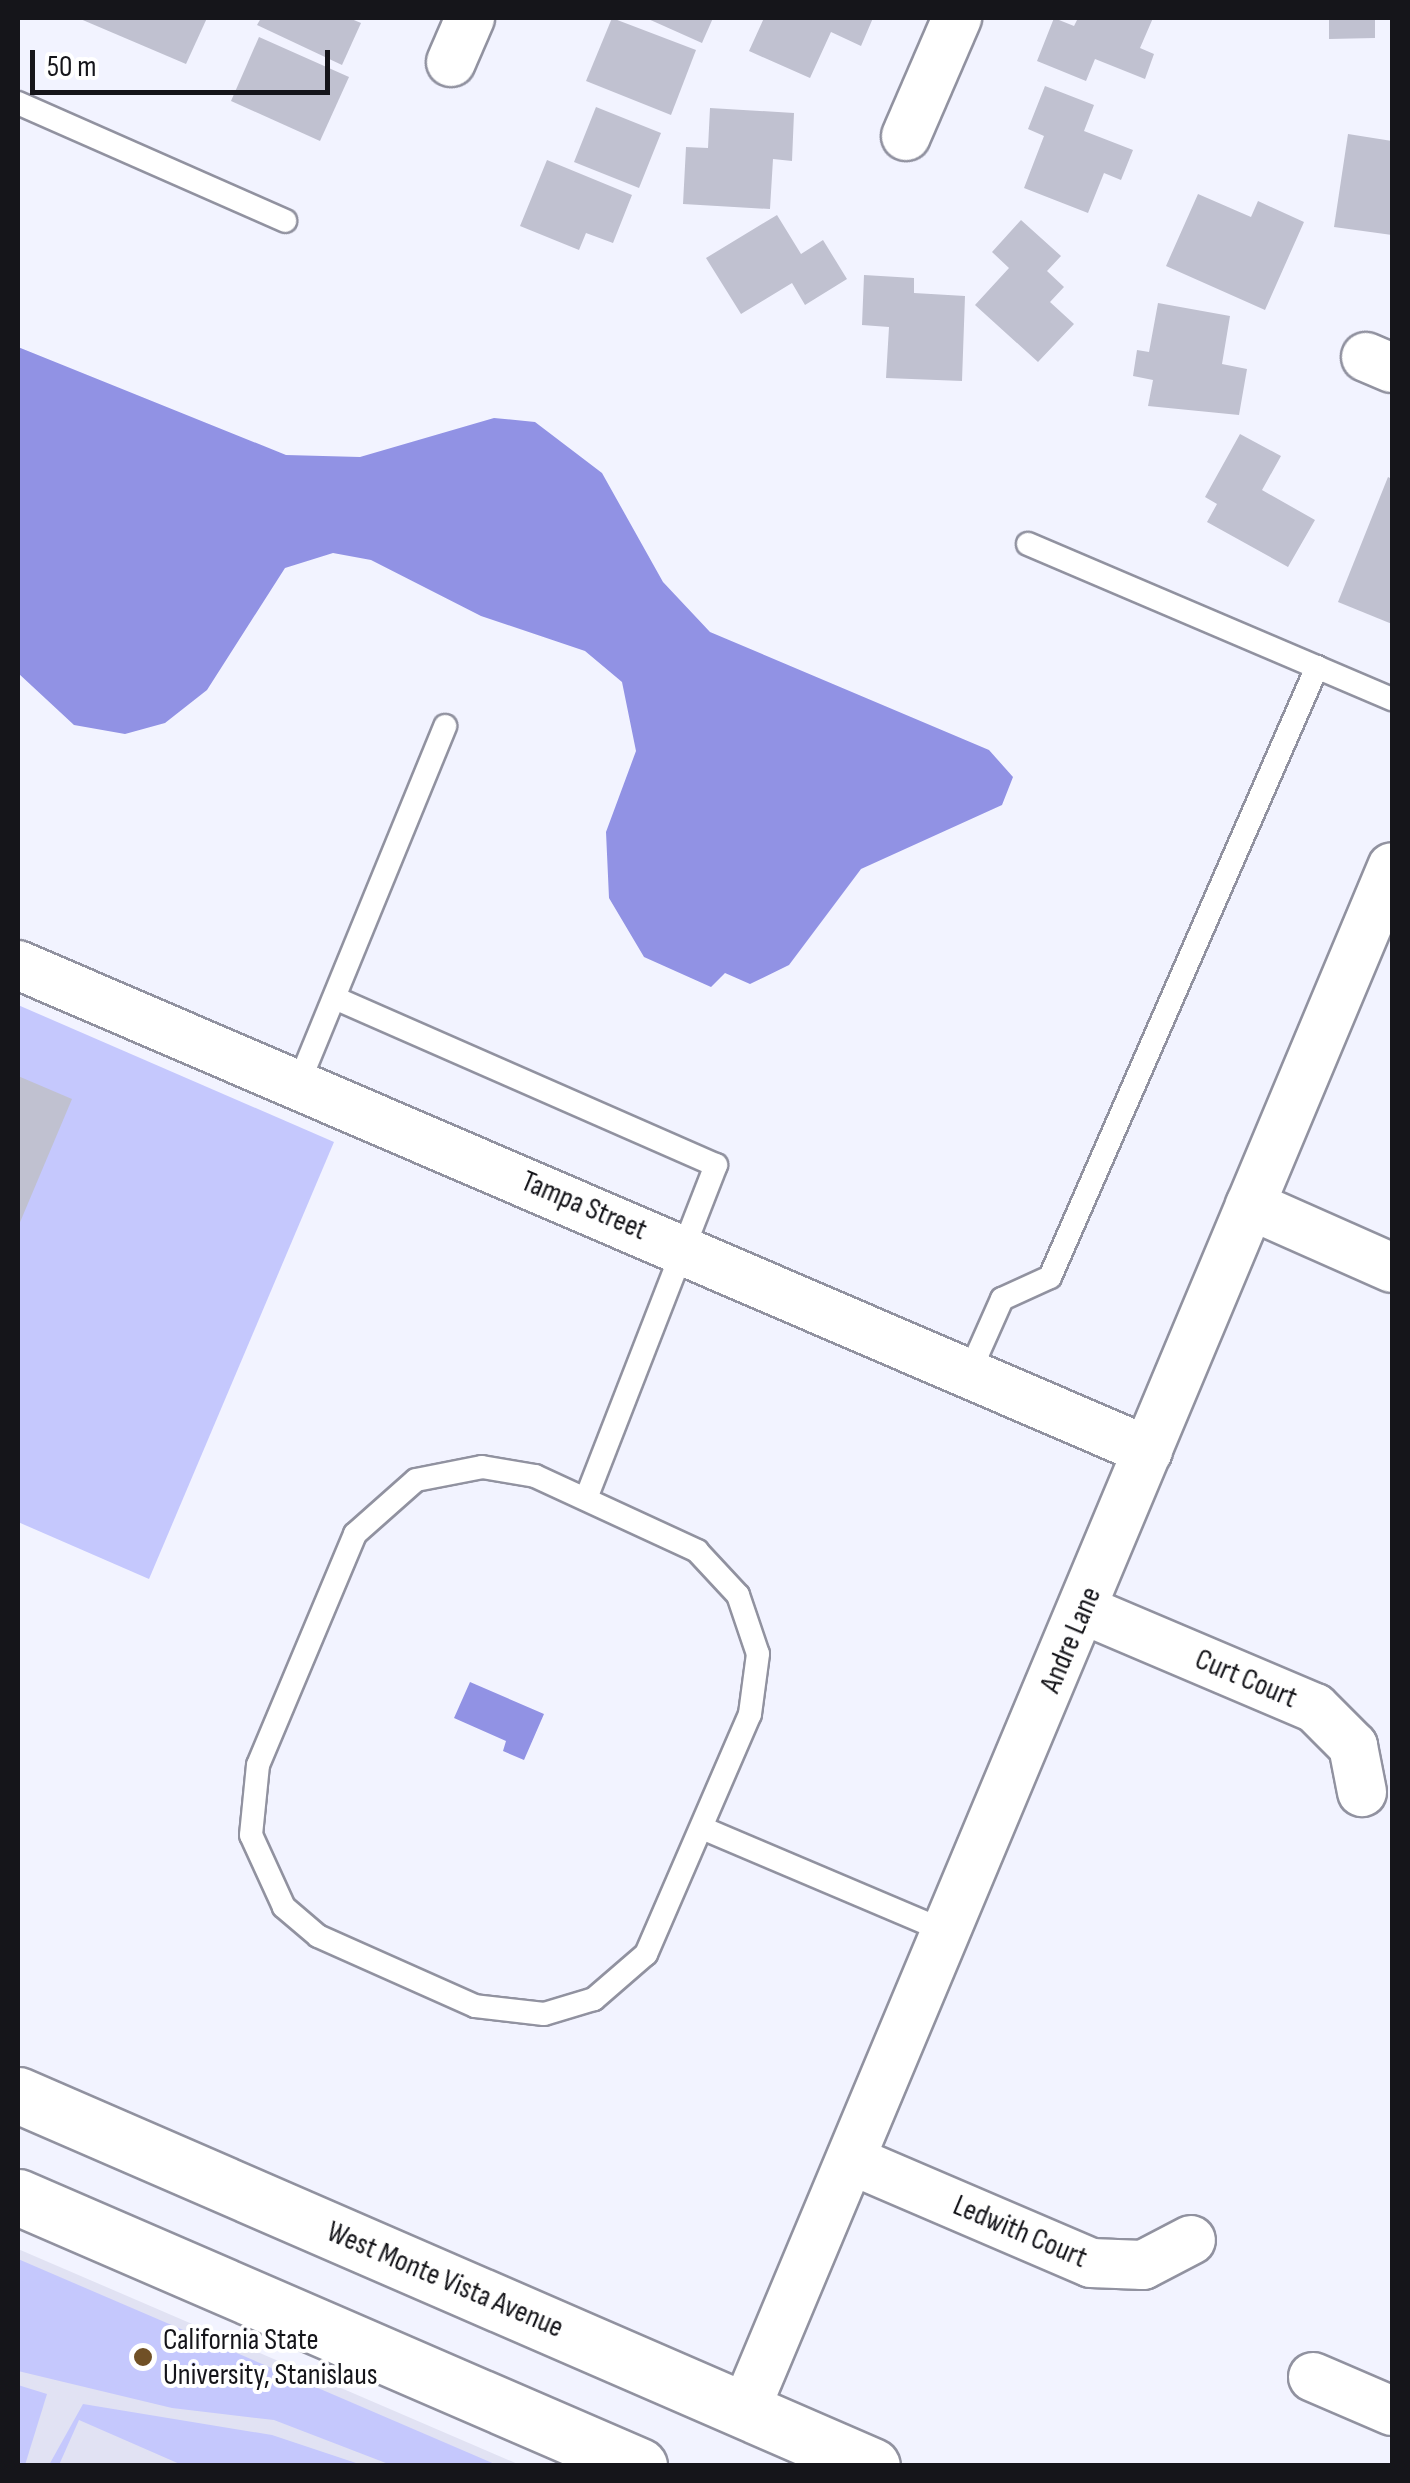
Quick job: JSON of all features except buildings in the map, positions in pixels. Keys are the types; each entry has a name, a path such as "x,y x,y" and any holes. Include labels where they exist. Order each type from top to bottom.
{"main road":[{"name":"West Monte Vista Avenue","path":"18,2095 872,2466"},
{"path":"18,2197 638,2466"}],"street":[{"path":"452,62 470,18"},
{"path":"906,136 957,18"},
{"name":"Andre Lane","path":"745,2410 1084,1610 1392,867"},
{"name":"Tampa Street","path":"18,965 970,1371 1148,1451"},
{"path":"1250,1206 1392,1268"},
{"name":"Curt Court","path":"1084,1610 1315,1708 1353,1746 1362,1792"},
{"name":"Ledwith Court","path":"851,2160 1092,2263 1143,2265 1191,2240"},
{"path":"1313,2376 1392,2411"}],"lane":[{"path":"18,103 284,221"},
{"path":"1028,544 1392,700"},
{"path":"970,1371 1002,1299 1050,1277 1316,667"},
{"path":"298,1085 445,726"},
{"path":"335,998 716,1165 690,1251 586,1498"},
{"path":"465,1468 517,1470 586,1498 697,1551 749,1616 755,1699 702,1828 638,1965 582,2005 544,2014 475,2006 318,1936 284,1907 256,1858 250,1810 258,1764 368,1516 416,1480 465,1468"},
{"path":"702,1828 947,1932"}],"shaded area":[{"path":"18,347 286,455 360,457 494,418 535,422 602,473 663,582 710,632 989,750 1013,777 1002,805 861,869 789,965 750,984 725,973 711,987 644,957 609,898 606,832 636,751 622,682 585,651 481,616 371,560 333,553 285,568 207,690 165,723 125,734 74,725 18,673"},
{"path":"18,1005 334,1142 149,1579 18,1522"},
{"path":"470,1682 544,1714 524,1760 503,1751 506,1741 454,1718"},
{"name":"California State University, Stanislaus","path":"18,2249 520,2465 18,2465"},
{"path":"18,2259 497,2465 391,2465 274,2420 172,2408 18,2371"},
{"path":"18,2385 47,2394 25,2465 18,2465"},
{"path":"83,2404 272,2435 362,2465 182,2465 79,2420 59,2465 49,2465"}],"place":[{"name":"California State University, Stanislaus","path":"143,2357"}]}
